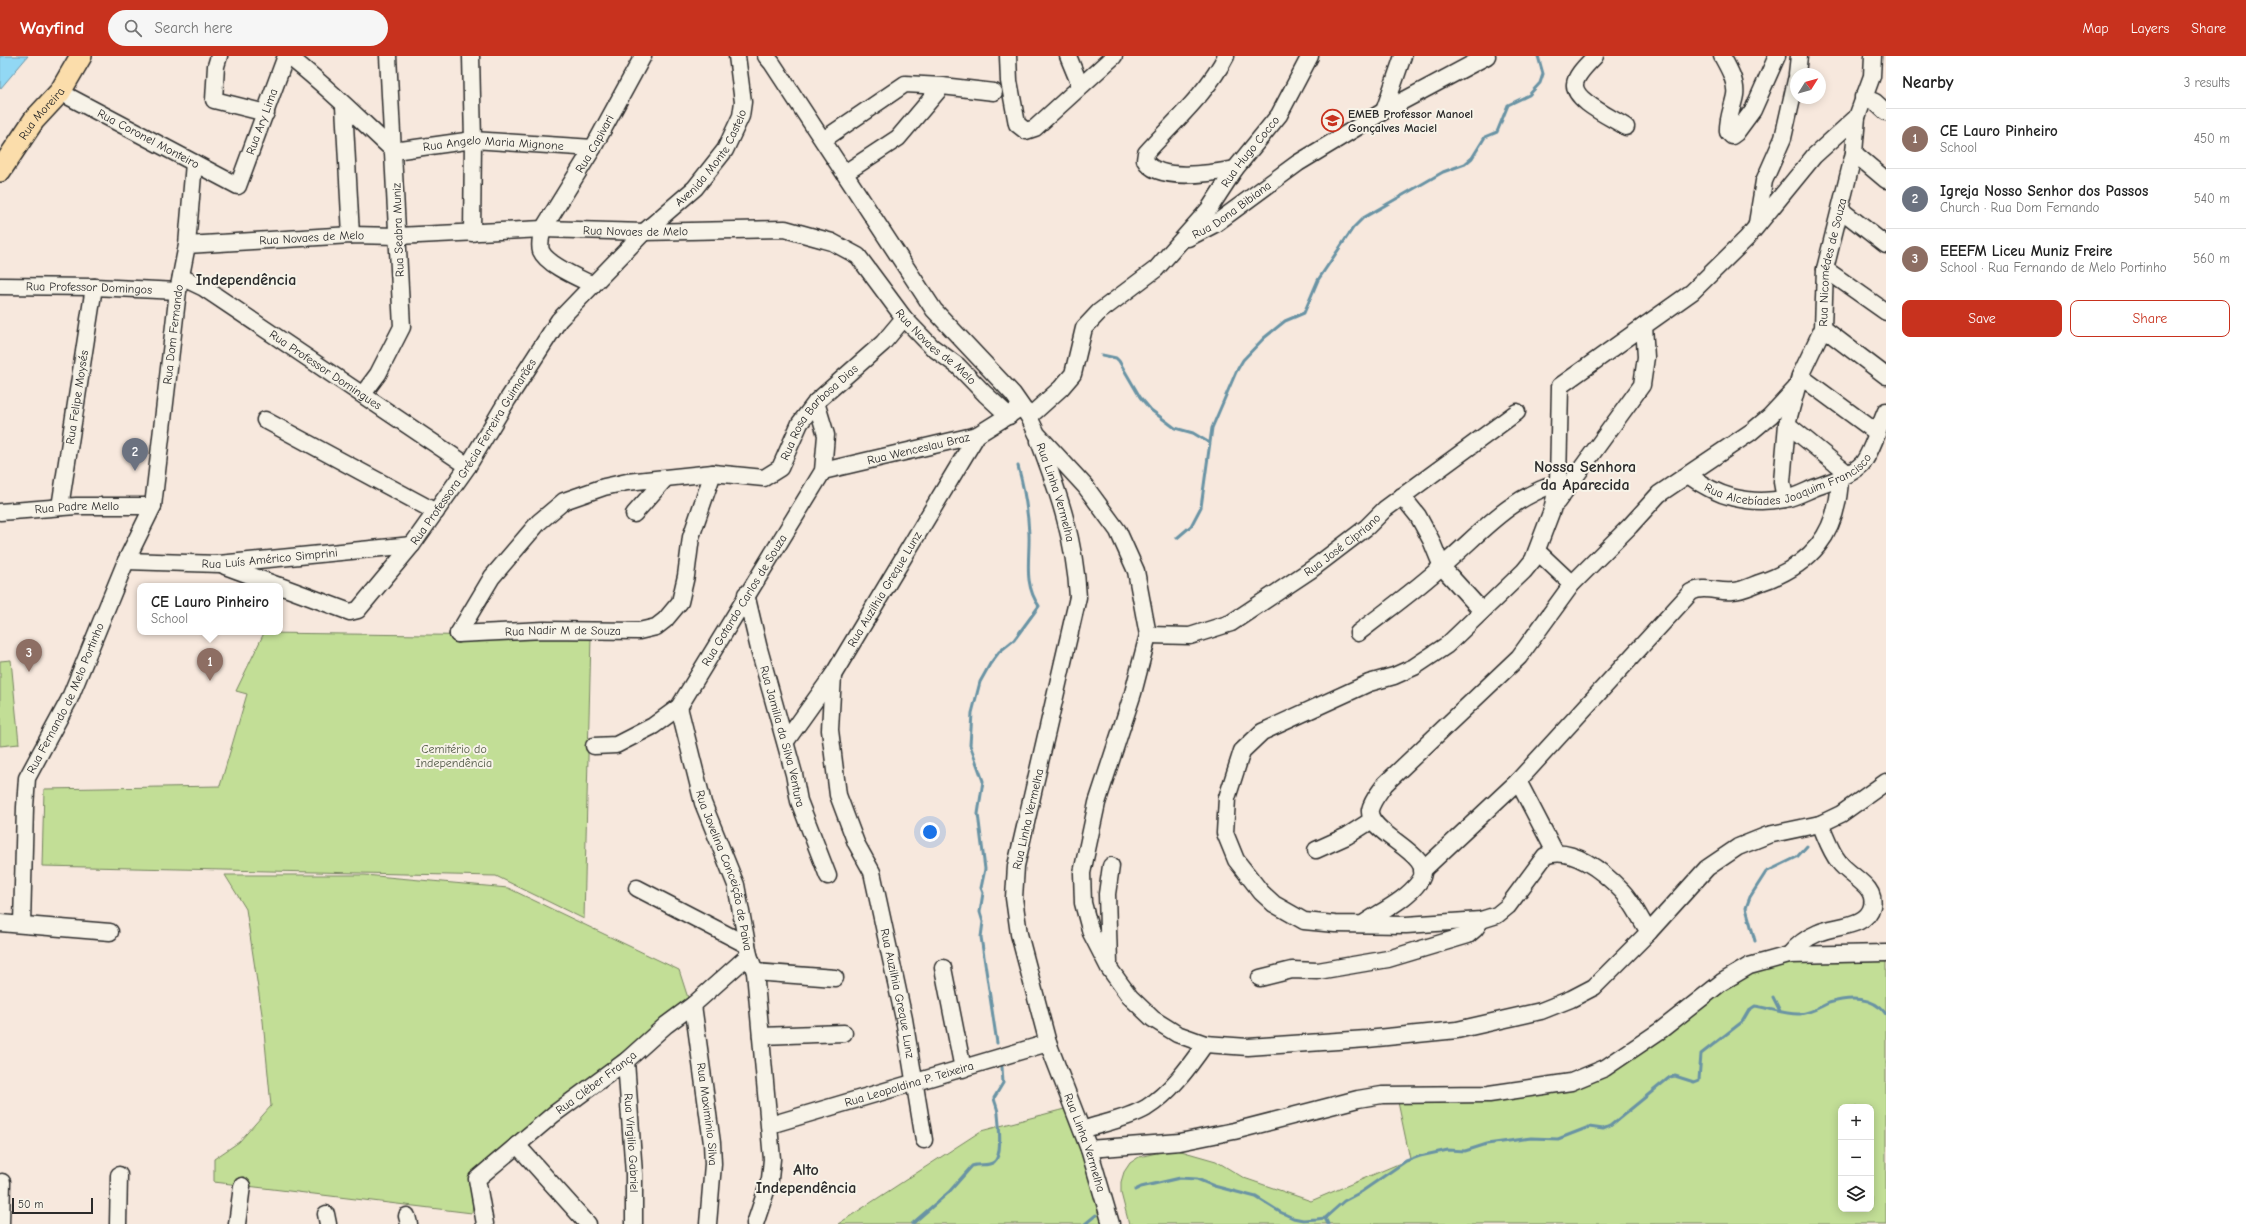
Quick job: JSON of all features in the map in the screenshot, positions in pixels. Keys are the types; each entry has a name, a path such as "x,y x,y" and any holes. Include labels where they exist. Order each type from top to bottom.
{"main road":[{"name":"Rua Moreira","path":"0,171 34,120 60,92 81,56"}],"street":[{"path":"219,56 216,66 214,100 266,113"},
{"path":"287,56 315,76 344,106 394,151"},
{"name":"Rua Ary Lima","path":"238,186 287,56"},
{"name":"Rua Seabra Muniz","path":"363,394 378,374 402,327 388,56"},
{"path":"471,56 473,140 472,233"},
{"name":"Rua Capivari","path":"543,229 593,148 643,56"},
{"path":"766,56 845,173 934,310 1013,394 1020,413 1037,434 1086,486 1118,531 1136,571 1148,635 1133,693 1097,803 1082,873 1083,903 1091,933 1109,968 1130,998 1153,1019 1177,1034 1205,1044 1248,1047 1458,1030 1541,1010 1571,999 1594,986 1649,932 1707,868 1738,847 1768,835 1820,824 1841,814 1886,782"},
{"path":"1008,56 1009,80 1017,124 1026,131 1035,128 1080,85 1114,56"},
{"path":"1068,56 1080,85"},
{"path":"1226,56 1221,67 1193,101 1146,153 1145,160 1152,168 1174,174 1205,175 1235,169"},
{"name":"Rua Hugo Cocco","path":"1181,241 1209,209 1235,169 1279,115 1310,56"},
{"path":"1384,111 1403,56"},
{"name":"Rua Dona Bibiana","path":"1020,413 1061,388 1073,374 1084,328 1099,312 1156,269 1181,241 1215,224 1298,163 1384,111 1487,56"},
{"path":"1596,56 1579,75 1575,83 1576,92 1585,103 1626,127"},
{"path":"1722,56 1735,83 1735,94 1727,125 1728,132 1732,136 1736,134 1753,110 1777,56"},
{"path":"1798,68 1799,56"},
{"path":"1872,76 1873,56"},
{"name":"Avenida Monte Castelo","path":"644,232 695,188 728,145 741,116 743,102 741,60"},
{"path":"1872,76 1886,66"},
{"name":"Rua Nicomédes de Souza","path":"1785,499 1782,482 1787,424 1799,382 1823,328 1825,269 1841,210 1854,153 1857,117 1878,101 1872,76"},
{"path":"823,140 905,84 942,86 994,92"},
{"path":"845,173 898,138 942,86"},
{"name":"Rua Coronel Monteiro","path":"60,92 238,186"},
{"path":"1757,223 1764,181 1783,138 1791,104"},
{"path":"344,106 351,235"},
{"path":"1649,932 1622,891 1598,871 1571,854 1555,852 1545,856 1508,906 1497,914 1481,920 1406,925 1304,921 1274,904 1261,892 1236,860 1225,833 1227,798 1242,751 1262,732 1294,716 1369,683 1394,676 1414,667 1447,645 1481,610 1524,571 1537,551 1552,510 1558,483 1560,386 1692,292 1747,238 1757,223 1814,156 1857,117"},
{"name":"Rua Angelo Maria Mignone","path":"394,151 473,140 593,148"},
{"path":"1854,153 1886,180"},
{"name":"Rua Dom Fernando","path":"153,506 179,284 187,245 194,163"},
{"path":"1841,210 1886,245"},
{"path":"543,229 540,242 542,251 553,264 592,285"},
{"name":"Rua Novaes de Melo","path":"187,245 351,235 398,236 543,229 644,232 785,230 832,242 858,256 904,318 932,346 1020,413"},
{"name":"Rua Professora Grécia Ferreira Guimarães","path":"283,587 354,612 358,610 412,545 468,466 508,398 559,320 644,232"},
{"path":"1825,269 1886,312"},
{"name":"Rua Professor Domingues","path":"179,284 204,288 468,466"},
{"name":"Rua Professor Domingos","path":"0,286 94,287 179,284"},
{"name":"Rua Felipe Moysés","path":"60,507 94,287"},
{"name":"Rua Rosa Barbosa Dias","path":"458,634 492,577 539,522 564,501 604,487 627,482 713,473 764,478 780,468 800,423 816,402 883,343 904,318"},
{"path":"1552,510 1578,470 1642,385 1646,357 1644,326"},
{"path":"1823,328 1886,376"},
{"path":"1422,871 1414,856 1379,828 1372,820 1370,812 1372,803 1385,784 1519,656 1572,584 1630,526 1659,494 1751,432 1770,416 1799,382 1876,432"},
{"name":"Rua Gotardo Carlos de Souza","path":"594,746 616,744 652,726 679,707 746,594 823,471 826,435 816,402"},
{"name":"Rua Alcebíades Joaquim Francisco","path":"1688,475 1711,490 1726,497 1751,500 1785,499 1843,475 1861,464 1868,454 1886,411"},
{"name":"Rua José Cipriano","path":"1148,635 1190,636 1231,623 1312,568 1367,527 1385,509 1402,496 1517,412"},
{"name":"Rua Wenceslau Braz","path":"823,471 977,435 1020,413"},
{"path":"265,420 436,512"},
{"path":"1363,924 1419,883 1422,871 1518,781 1691,592 1700,588 1732,592 1792,570 1816,550 1832,520 1839,497 1843,475 1787,424"},
{"name":"Rua Linha Vermelha","path":"1037,434 1071,535 1076,566 1078,597 1016,866 1014,892 1019,934 1048,1043 1089,1149 1111,1224"},
{"name":"Rua Auzilhia Greque Lunz","path":"786,741 833,675 977,435"},
{"name":"Rua Nadir M de Souza","path":"458,634 544,630 639,631 656,627 666,620 680,602 686,576 691,537 713,473"},
{"path":"634,514 665,479"},
{"path":"1358,633 1442,567 1503,510 1537,489 1558,483"},
{"path":"1402,496 1418,516 1431,540 1442,567 1481,610"},
{"name":"Rua Padre Mello","path":"0,512 60,507 153,506"},
{"name":"Rua Fernando de Melo Portinho","path":"22,924 24,807 27,778 69,700 126,561 153,506"},
{"name":"Rua Luís Américo Simprini","path":"126,561 219,564 412,545"},
{"path":"1537,551 1572,584"},
{"name":"Rua Professora Grécia Ferreira Guimarães","path":"219,564 272,583"},
{"name":"Rua Jamilia da Silva Ventura","path":"746,594 759,649 786,741 800,801 828,876"},
{"name":"Rua Auzilhia Greque Lunz","path":"833,675 830,730 838,795 856,843 872,872 904,1019 924,1140"},
{"name":"Rua Jovelina Conceição de Paiva","path":"679,707 703,803 736,885 748,950 755,972 772,1159 770,1179 755,1224"},
{"path":"1518,781 1555,852"},
{"path":"1316,850 1347,836 1372,820"},
{"path":"1789,955 1797,945 1818,932 1862,921 1870,914 1874,899 1870,890 1840,863 1820,824"},
{"path":"1109,968 1107,894 1111,866"},
{"path":"637,888 748,950"},
{"path":"1260,978 1292,970 1318,971 1388,959 1468,935 1475,929 1481,920"},
{"path":"0,923 110,932"},
{"name":"Rua Cléber França","path":"485,1224 477,1179 554,1114 626,1061 666,1025 693,1005 748,950"},
{"path":"1089,1149 1180,1142 1234,1131 1358,1099 1382,1095 1489,1094 1571,1082 1605,1068 1661,1030 1722,982 1749,966 1789,955 1886,953"},
{"path":"943,968 962,1068"},
{"path":"755,972 835,978"},
{"name":"Rua Maximinio Silva","path":"693,1005 712,1143 713,1164 708,1224"},
{"path":"761,1036 844,1033"},
{"name":"Rua Leopoldina P. Teixeira","path":"770,1125 1048,1043"},
{"path":"1082,1130 1130,1115 1146,1107 1179,1078 1205,1044"},
{"name":"Rua Virgilio Gabriel","path":"626,1061 634,1174 634,1224"},
{"path":"518,1145 588,1224"},
{"path":"118,1224 119,1175"},
{"path":"1,1224 2,1182"},
{"path":"237,1224 242,1186"}],"green space":[{"name":"Cemitério do Independência","path":"283,633 591,637 584,919 496,876 42,866 44,789 220,786 247,694 236,691 263,635 283,635"},
{"path":"11,660 19,744 0,746 0,661"},
{"path":"225,875 365,875 508,888 679,970 689,1001 559,1101 476,1171 472,1213 214,1182 214,1159 239,1142 271,1106 263,1021 246,909"},
{"path":"1886,958 1886,1224 1129,1224 1121,1193 1121,1182 1124,1172 1130,1163 1139,1157 1174,1149 1216,1161 1244,1178 1311,1201 1410,1159 1398,1102 1562,1087 1727,983 1768,962"},
{"path":"1072,1107 1109,1224 838,1224 981,1131"}],"water":[{"path":"0,56 28,56 0,89"}],"waterway":[{"path":"1177,538 1191,526 1201,507 1212,428 1236,372 1243,360 1264,338 1285,321 1304,313 1318,280 1353,228 1363,218 1443,172 1465,164 1472,158 1485,137 1497,132 1508,105 1529,95 1540,83 1543,74 1538,56"},
{"path":"1102,355 1116,358 1119,361 1140,397 1151,410 1175,428 1193,433 1208,442"},
{"path":"997,1043 981,937 983,922 980,912 983,893 981,888 985,869 978,814 983,781 970,745 972,713 980,682 999,652 1014,640 1039,606 1034,598 1029,580 1028,517 1018,466"},
{"path":"1755,941 1746,908 1750,897 1766,872 1797,857 1807,846"},
{"path":"1773,997 1780,1011"},
{"path":"1135,1190 1141,1187 1180,1178 1197,1179 1214,1186 1256,1197 1293,1218 1303,1220 1325,1218 1344,1201 1361,1192 1406,1161 1420,1156 1448,1150 1465,1151 1487,1144 1531,1138 1558,1139 1589,1127 1603,1129 1610,1126 1670,1077 1675,1076 1694,1082 1699,1080 1701,1054 1742,1022 1749,1010 1755,1006 1800,1014 1812,1011 1829,1003 1852,999 1868,1001 1881,1008 1886,1014"},
{"path":"912,1224 949,1192 972,1166 989,1164 994,1162 997,1158 999,1153 1000,1132 998,1112 994,1098 1003,1083 1002,1067"},
{"path":"1085,1224 1096,1215"},
{"path":"1325,1218 1328,1224"}],"place":[{"name":"EMEB Professor Manoel Gonçalves Maciel","path":"1333,121"},
{"name":"Igreja Nosso Senhor dos Passos","path":"135,471"},
{"name":"EEEFM Liceu Muniz Freire","path":"29,672"},
{"name":"CE Lauro Pinheiro","path":"210,681"}],"district":[{"name":"Independência","path":"246,280"},
{"name":"Nossa Senhora da Aparecida","path":"1585,476"},
{"name":"Alto Independência","path":"806,1179"}]}
